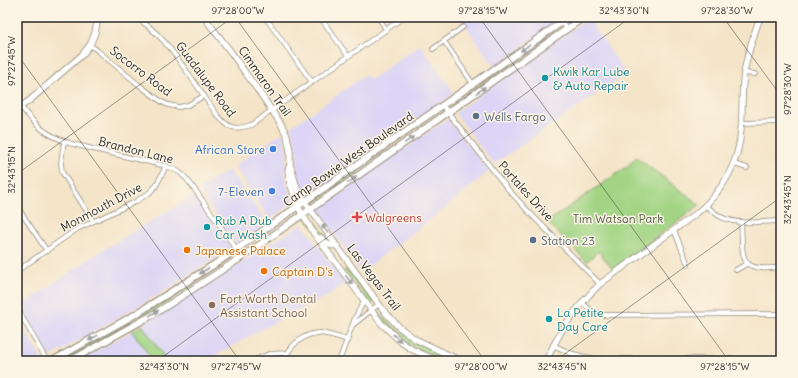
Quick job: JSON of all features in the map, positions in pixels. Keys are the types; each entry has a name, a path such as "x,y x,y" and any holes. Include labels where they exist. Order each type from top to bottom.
{"main road":[{"name":"Camp Bowie West Boulevard","path":"52,361 136,314 237,250 443,106 560,20 569,17"},
{"name":"Camp Bowie West Boulevard","path":"70,361 179,298 242,257 584,17"},
{"path":"390,142 396,149"},
{"path":"120,333 137,320 138,317 136,314"}],"street":[{"path":"19,108 82,55 90,45 95,33 98,17"},
{"name":"Guadalupe Road","path":"136,17 158,33 168,44 224,123 238,128 251,125 404,17"},
{"name":"Cimmaron Trail","path":"204,17 272,110 287,136 290,151 290,165 288,170 290,183 298,207"},
{"path":"265,17 312,82"},
{"path":"320,17 348,56"},
{"path":"378,17 386,29"},
{"path":"546,361 563,328 582,302 600,284 632,264 674,230 697,214 720,190 734,164 737,153 742,124 744,73 751,42 760,17"},
{"path":"560,20 567,29"},
{"path":"433,49 463,27"},
{"path":"444,41 473,84"},
{"name":"Socorro Road","path":"90,45 139,85 168,105 180,107 188,105 204,96"},
{"path":"744,73 755,74"},
{"name":"Portales Drive","path":"443,106 507,188 600,284"},
{"name":"Brandon Lane","path":"19,108 42,130 64,142 178,170 185,176 242,257"},
{"path":"742,124 781,122"},
{"path":"64,142 61,164 62,172 93,221"},
{"path":"734,164 747,168"},
{"name":"Cimmaron Trail","path":"290,165 293,170 298,189 305,202"},
{"name":"Monmouth Drive","path":"17,271 72,233 149,193 156,186 166,166"},
{"name":"Las Vegas Trail","path":"305,202 384,311 399,327 414,338 461,361"},
{"path":"706,206 721,217 741,222 781,221"},
{"name":"Las Vegas Trail","path":"298,207 314,232 380,323 412,350 438,361"},
{"path":"18,208 46,250"},
{"path":"741,222 743,255 748,263 754,267 781,267"},
{"path":"674,230 688,265"},
{"path":"314,232 316,232 328,245 336,245"},
{"path":"736,270 748,263"},
{"path":"341,269 347,268 357,280 363,282"},
{"path":"339,361 364,301"},
{"path":"582,302 590,310 604,315 781,314"},
{"path":"354,324 379,304"},
{"path":"17,308 47,361"},
{"path":"285,361 287,353 296,343 306,336 318,333 348,340"},
{"path":"553,345 570,353 596,359 781,359"},
{"path":"252,361 269,354 287,353"}],"shaded area":[{"path":"460,17 553,17 557,22 495,67"},
{"path":"588,18 626,74 494,164 455,113"},
{"path":"420,45 454,93 306,201 297,176 297,150 291,127 366,75 370,80"},
{"path":"447,119 489,171 448,206 361,272 318,210"},
{"path":"282,133 287,151 285,173 293,203 270,220 234,166"},
{"path":"229,170 268,224 237,245 198,190"},
{"path":"194,195 232,248 164,291 50,357 21,306 100,252"},
{"path":"302,224 345,283 326,297 284,317 205,361 167,361 142,325"},
{"path":"17,315 42,361 17,361"},
{"path":"132,331 153,361 79,361"}],"green space":[{"path":"556,30 526,55 454,105 453,104 503,69"},
{"path":"388,148 358,172 314,203 313,202 343,179"},
{"name":"Tim Watson Park","path":"636,157 700,205 613,269 598,251 587,262 547,222 628,166"},
{"path":"311,215 330,243 326,242 308,220 307,218"},
{"path":"232,257 198,280 192,287 142,317 140,315"},
{"path":"345,269 353,275 374,302 372,304 344,270"},
{"path":"378,312 388,322 414,341 456,361 443,361 402,340 385,324 376,313"},
{"path":"131,320 132,321 104,339 64,361 59,361"},
{"path":"142,325 167,361 153,361 132,331"}],"place":[{"name":"Kwik Kar Lube & Auto Repair","path":"545,78"},
{"name":"Wells Fargo","path":"476,116"},
{"name":"African Store","path":"273,149"},
{"name":"7-Eleven","path":"272,191"},
{"name":"Walgreens","path":"357,217"},
{"name":"Rub A Dub Car Wash","path":"207,227"},
{"name":"Station 23","path":"533,240"},
{"name":"Japanese Palace","path":"187,250"},
{"name":"Captain D's","path":"264,271"},
{"name":"Fort Worth Dental Assistant School","path":"212,305"},
{"name":"La Petite Day Care","path":"549,319"}]}
